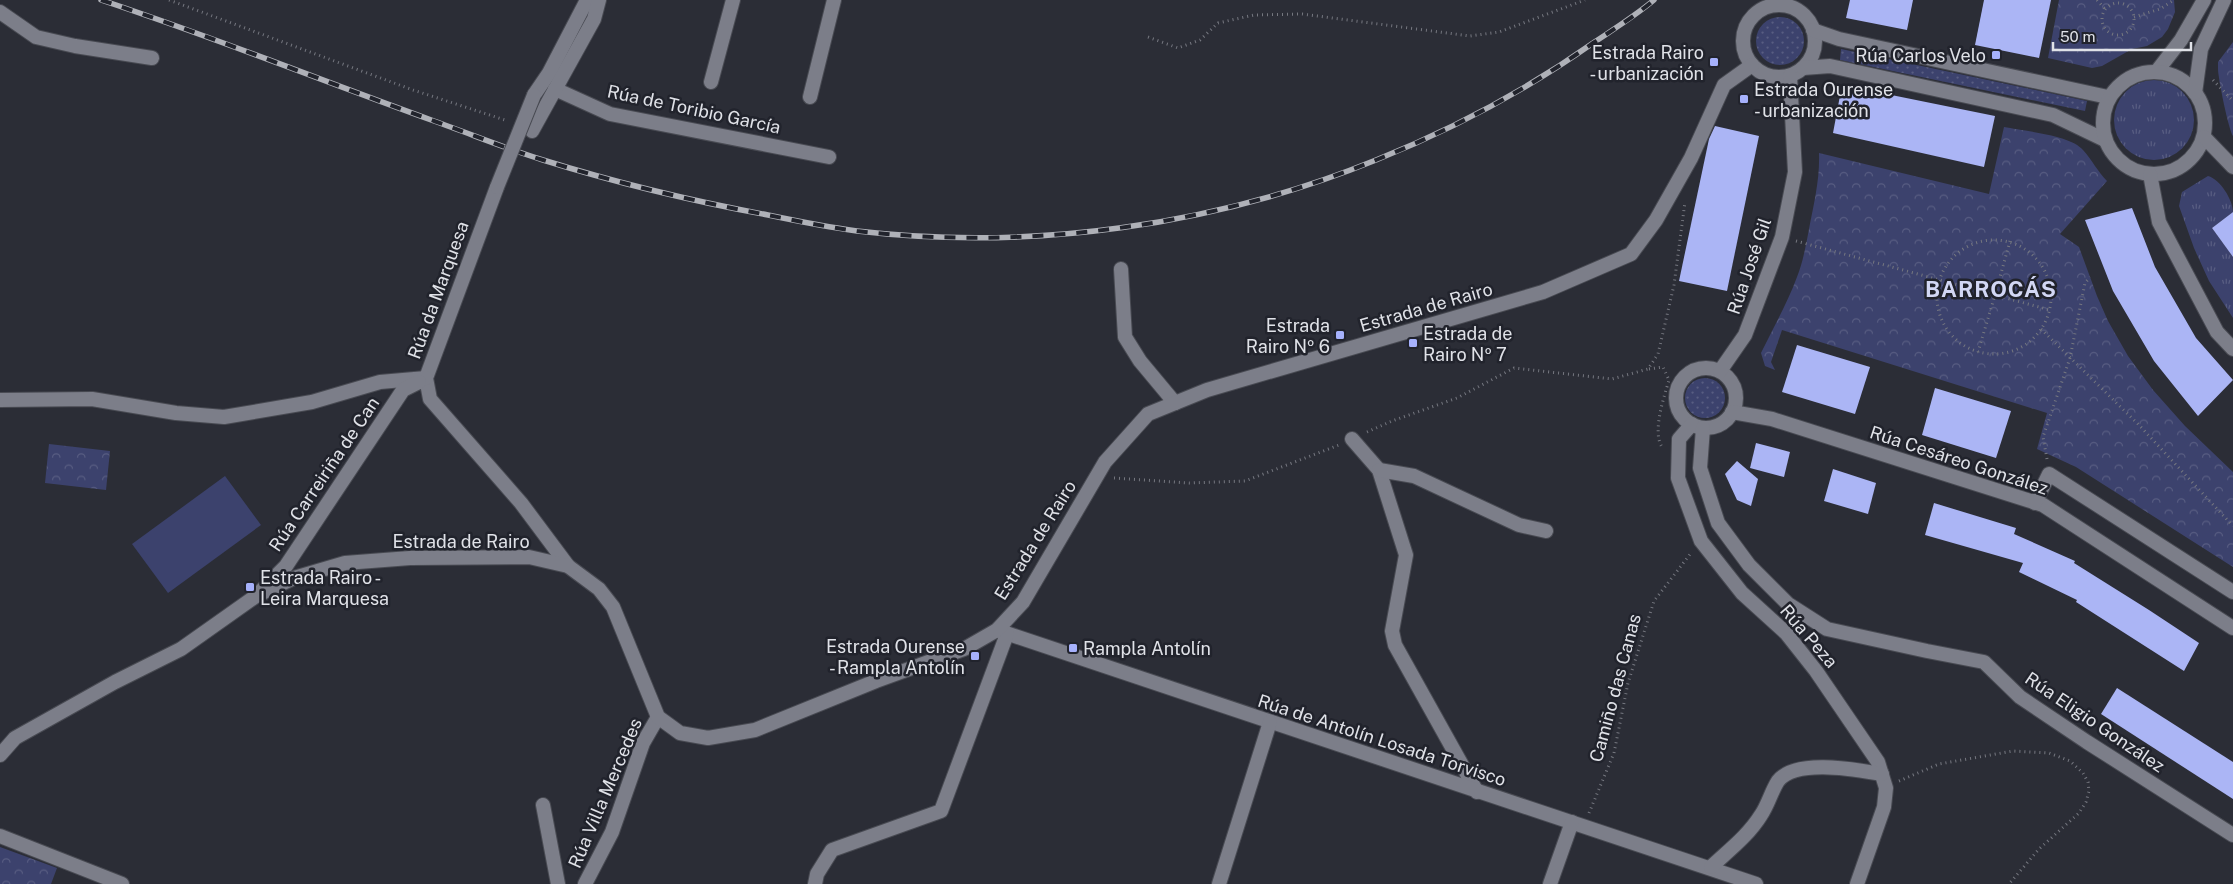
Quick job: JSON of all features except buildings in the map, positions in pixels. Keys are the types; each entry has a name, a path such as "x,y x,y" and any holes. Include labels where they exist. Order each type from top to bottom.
{"street":[{"name":"Rúa da Marquesa","path":"568,566 521,503 430,400 426,378 497,187 534,95 549,73 588,0"},
{"path":"532,131 594,19 599,0"},
{"name":"Rúa de Toribio García","path":"711,82 732,0"},
{"path":"810,97 834,0"},
{"path":"2156,71 2181,40 2204,0"},
{"path":"2195,93 2198,61 2207,36 2224,0"},
{"path":"1796,72 1811,57 1815,44 1813,30 1795,3 1767,4 1755,14 1747,25 1743,40 1745,53 1752,65 1763,74 1776,77 1830,66 2053,115 2105,140"},
{"path":"0,12 36,37 75,46 152,58"},
{"path":"1813,30 1839,39 2108,97"},
{"name":"Estrada de Rairo","path":"0,755 15,738 181,649 256,596 294,578 345,563 410,558 529,557 568,566 599,589 613,607 658,716 680,733 708,738 755,730 876,681 964,649 1002,632 1023,602 1104,462 1148,414 1206,390 1543,292 1631,254 1656,220 1690,158 1724,85 1752,65"},
{"path":"2156,71 2177,77 2195,93 2204,111 2204,137 2188,162 2170,171 2150,174 2131,169 2115,157 2105,140 2102,120 2108,97 2119,84 2137,74 2156,71"},
{"name":"Rúa José Gil","path":"1720,371 1745,335 1782,238 1795,172 1796,72"},
{"name":"Rúa de Toribio García","path":"555,89 610,114 829,157"},
{"path":"2204,137 2233,166"},
{"path":"2150,174 2159,222 2217,332 2233,349"},
{"path":"1121,269 1125,337 1140,361 1175,403"},
{"path":"1709,368 1720,371 1729,379 1735,389 1736,401 1732,412 1720,424 1698,426 1683,417 1677,407 1676,395 1680,384 1687,375 1697,369 1709,368"},
{"path":"0,400 92,399 176,413 224,416 312,402 380,382 426,378"},
{"name":"Rúa Carreiriña de Can","path":"256,596 286,566 403,390 426,378"},
{"name":"Rúa Cesáreo González","path":"1732,412 1772,419 2043,505 2233,628"},
{"name":"Rúa Peza","path":"1698,426 1679,439 1678,478 1701,541 1742,593 1786,633 1816,671 1878,762 1884,781"},
{"name":"Rúa Eligio González","path":"1698,426 1700,468 1718,524 1749,565 1788,604 1827,629 1984,662 2020,697 2086,742 2233,835"},
{"path":"1352,439 1379,470 1406,555 1392,631 1395,645 1477,792"},
{"path":"1379,470 1414,476 1519,525 1546,531"},
{"path":"2035,503 2049,474 2233,592"},
{"path":"815,884 817,874 832,850 941,811 1002,632"},
{"name":"Rúa de Antolín Losada Torvisco","path":"1002,632 1477,792 1711,867 1756,884"},
{"name":"Rúa Villa Mercedes","path":"586,884 612,832 643,743 658,716"},
{"path":"1219,884 1270,722"},
{"path":"1711,867 1750,830 1762,814 1779,781 1786,775 1814,767 1846,768 1884,781 1884,807 1857,884"},
{"name":"Rúa Villa Mercedes","path":"543,805 558,884"},
{"path":"1550,884 1578,824"},
{"path":"0,836 122,884"}],"path":[{"path":"170,0 413,90 503,119 532,131"},
{"path":"1148,37 1178,48 1200,40 1218,22 1254,15 1302,14 1470,36 1499,32 1585,0"},
{"path":"2097,0 2105,9"},
{"path":"2134,17 2160,9 2174,0"},
{"path":"2114,3 2125,4 2134,17 2133,27 2125,34 2115,36 2110,34 2102,26 2102,14 2105,9 2114,3"},
{"path":"2198,61 2233,102"},
{"path":"1648,369 1658,354 1674,285 1686,200"},
{"path":"1782,238 2050,310"},
{"path":"1996,239 2010,241 2027,249 2039,260 2047,274 2052,289 2050,310 2042,329 2026,345 2011,352 1995,354 1978,352 1964,346 1951,335 1942,321 1937,305 1939,280 1952,258 1964,247 1980,240 1996,239"},
{"path":"1978,352 2010,241"},
{"path":"2049,474 2043,437 2070,358 2085,283 2090,277"},
{"path":"2042,329 2138,424 2233,526"},
{"path":"1096,477 1189,483 1245,481 1310,457 1392,421 1457,398 1514,368 1612,379 1663,367 1669,380 1660,412 1658,442 1664,449"},
{"name":"Camiño das Canas","path":"1578,824 1614,753 1628,683 1654,601 1701,541"},
{"path":"1884,781 1939,764 2013,751 2049,753 2070,761 2083,773 2088,782 2089,791 2086,802 2079,813 2039,849 2009,884"}],"green space":[{"path":"2059,0 2174,0 2175,12 2168,29 2162,37 2147,46 2132,49 2102,66 2092,68 2048,58"},
{"path":"1780,17 1789,19 1797,24 1802,32 1804,41 1802,50 1797,58 1789,63 1780,65 1771,63 1763,58 1758,50 1756,41 1758,32 1763,24 1771,19"},
{"path":"2233,42 2233,136 2218,74 2218,62"},
{"path":"1841,49 2087,101 2085,111 1840,60"},
{"path":"2154,80 2169,83 2182,92 2191,105 2194,120 2191,135 2182,148 2169,157 2154,160 2139,157 2126,148 2117,135 2114,120 2117,105 2126,92 2139,83"},
{"path":"2004,127 2058,137 2077,145 2107,181 2060,234 2079,247 2108,321 2128,356 2153,390 2185,426 2233,472 2233,567 2076,467 2037,449 2047,413 1782,330 1771,362 1775,370 1765,366 1761,353 1789,297 1803,259 1819,172 1819,153 1989,194"},
{"path":"2208,176 2217,181 2228,196 2233,212 2212,228 2233,257 2233,318 2209,281 2194,248 2179,206 2182,192"},
{"path":"1705,378 1719,384 1725,398 1719,412 1705,418 1691,412 1685,398 1691,384"},
{"path":"49,444 110,451 106,490 45,483"},
{"path":"225,476 261,525 168,593 132,544"},
{"path":"0,847 57,868 51,884 0,884"}],"railway":[{"path":"101,0 516,151 599,176 711,204 835,228 923,236 989,238 1055,235 1121,228 1186,217 1251,202 1314,183 1405,148 1488,108 1567,61 1654,0"}],"place":[{"name":"Rúa Carlos Velo","path":"1996,55"},
{"name":"Estrada Rairo - urbanización","path":"1714,62"},
{"name":"Estrada Ourense - urbanización","path":"1744,99"},
{"name":"Estrada Rairo Nº 6","path":"1340,335"},
{"name":"Estrada de Rairo Nº 7","path":"1413,343"},
{"name":"Estrada Rairo - Leira Marquesa","path":"250,587"},
{"name":"Rampla Antolín","path":"1073,648"},
{"name":"Estrada Ourense - Rampla Antolín","path":"975,656"}],"district":[{"name":"BARROCÁS","path":"1991,289"}]}
